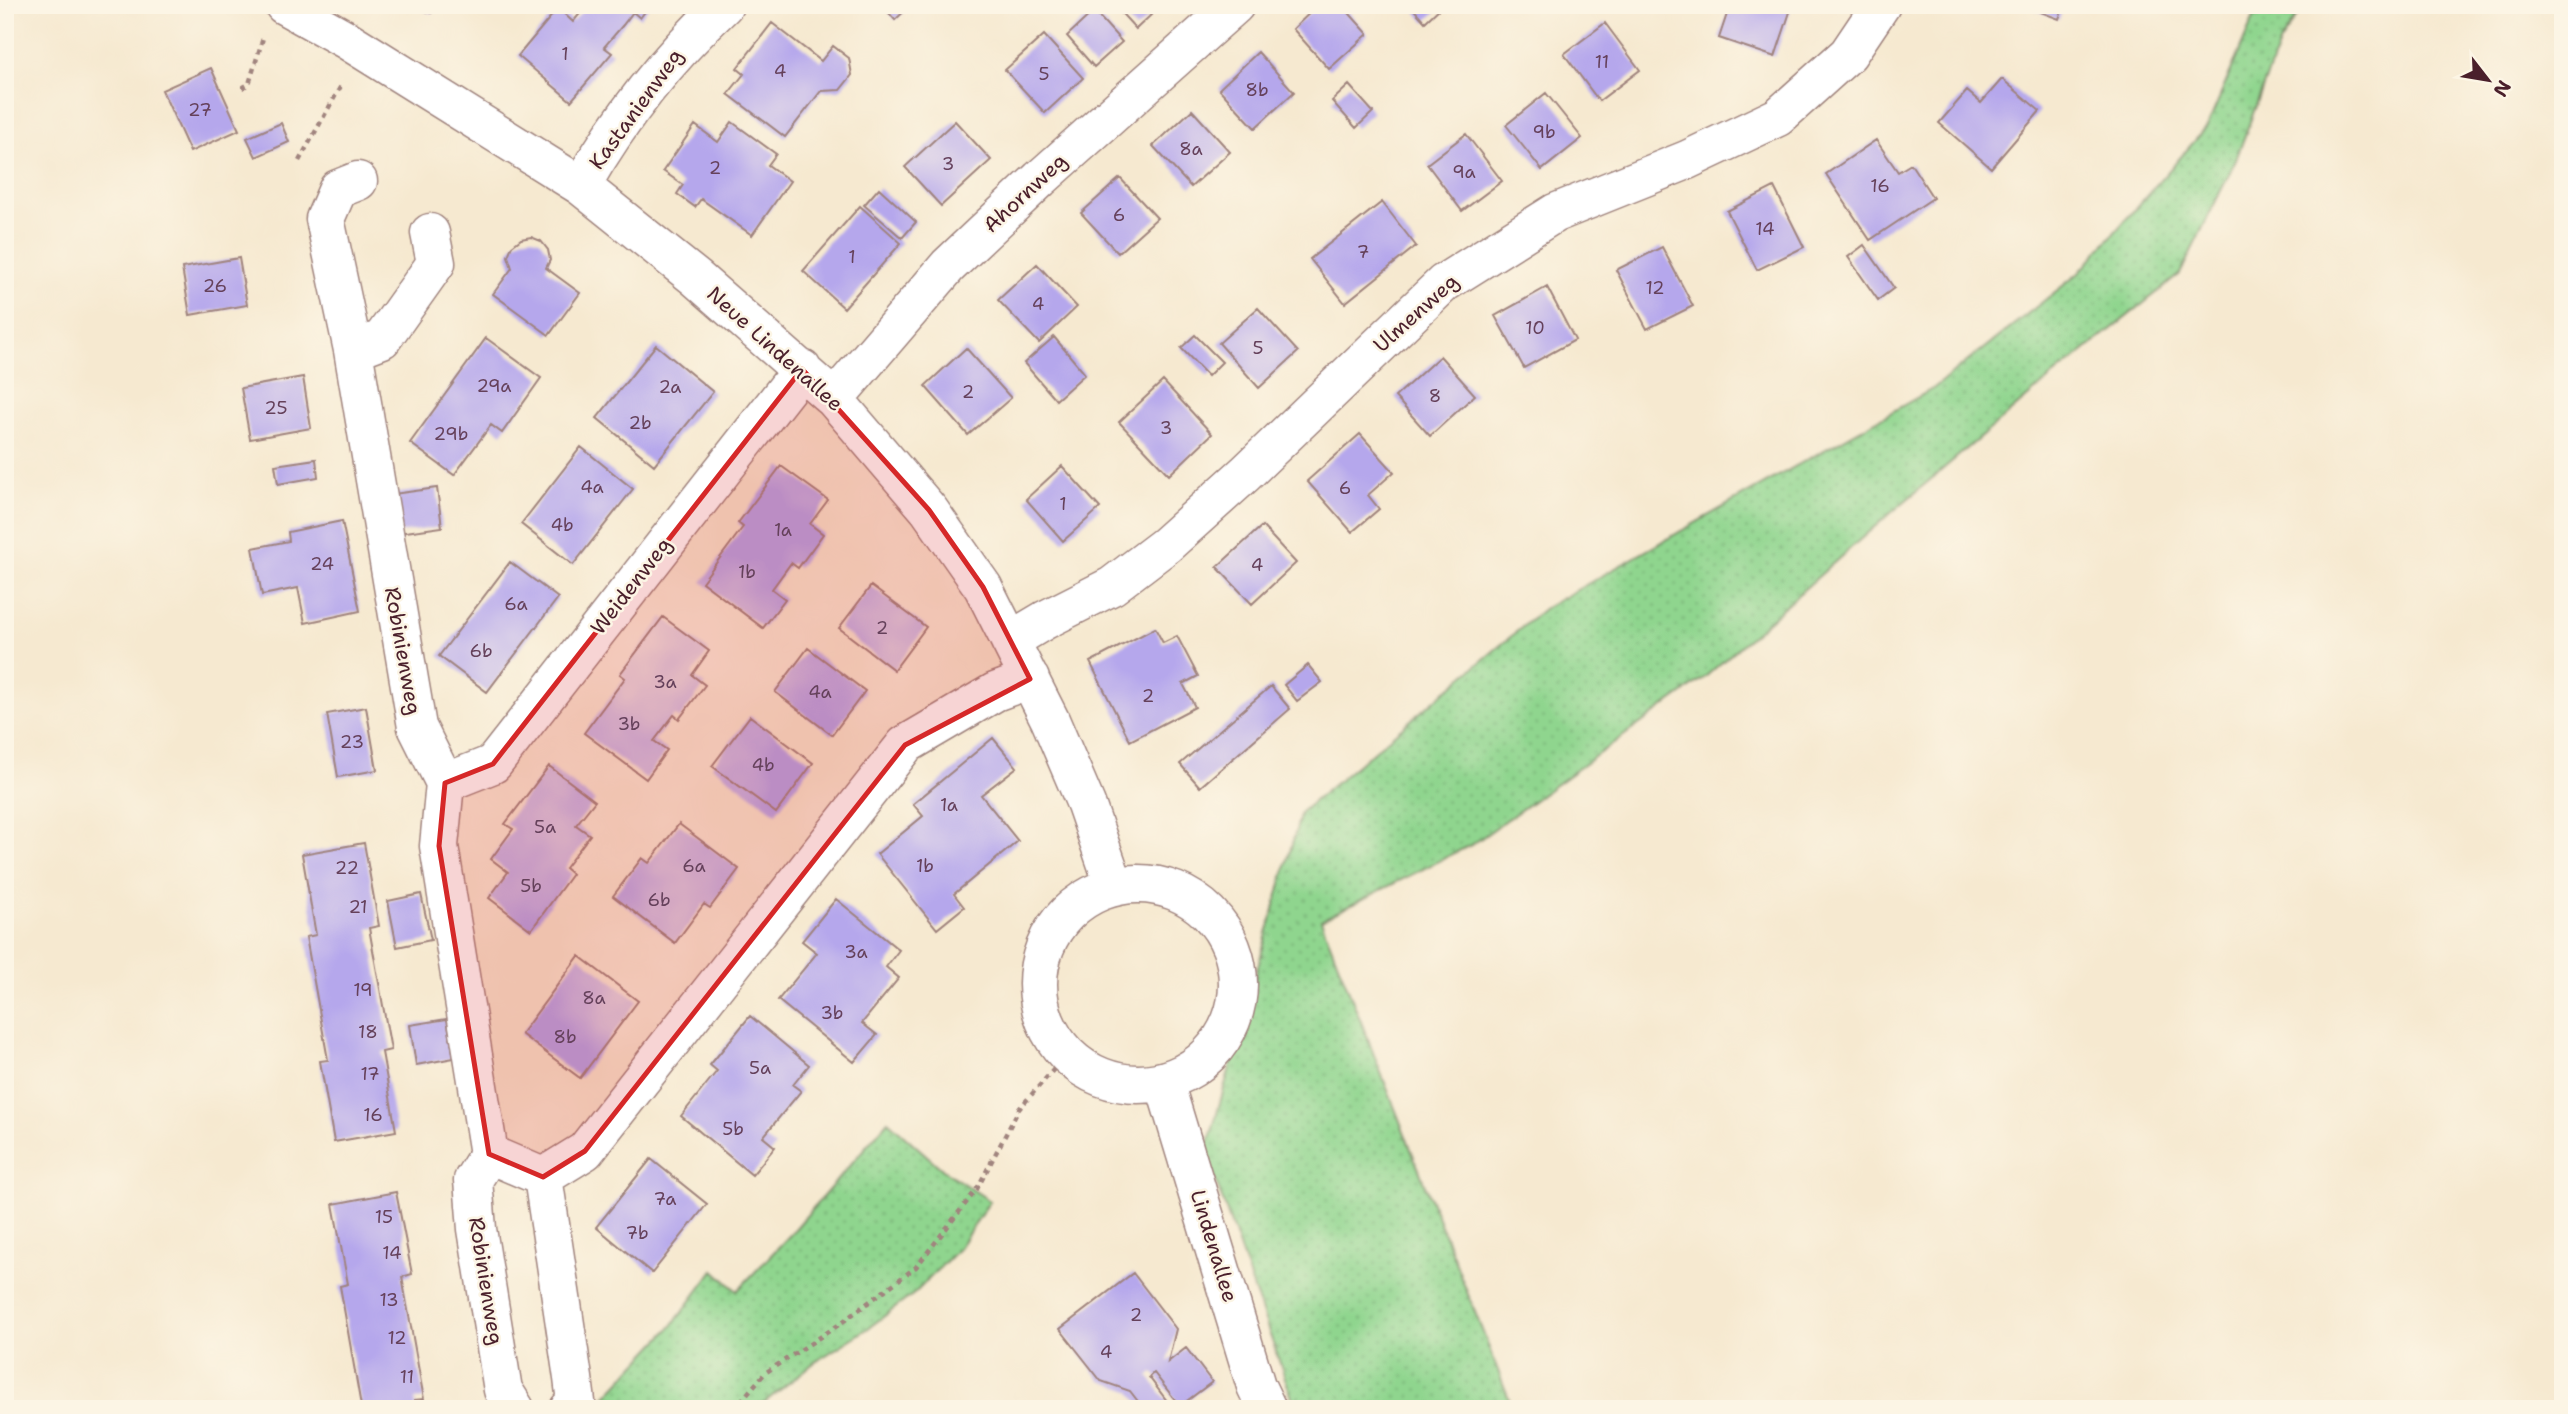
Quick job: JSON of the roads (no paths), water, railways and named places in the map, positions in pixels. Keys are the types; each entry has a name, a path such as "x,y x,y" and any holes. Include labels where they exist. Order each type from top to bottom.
{"street":[{"name":"Neue Lindenallee","path":"284,5 347,40 581,186 696,278 834,400 929,510 983,587 1050,720 1086,804 1114,885"},
{"name":"Kastanienweg","path":"581,186 604,146 662,68 724,5"},
{"name":"Ahornweg","path":"834,400 947,266 1235,5"},
{"name":"Ulmenweg","path":"1010,641 1112,586 1166,545 1245,474 1444,283 1555,213 1687,160 1778,117 1848,54 1881,5"},
{"name":"Robinienweg","path":"358,181 338,189 324,219 353,350 416,727 445,783"},
{"path":"353,350 382,339 436,263 430,233"},
{"name":"Weidenweg","path":"445,783 494,764 802,369"},
{"path":"542,1177 585,1151 905,745 995,692 1030,679"},
{"path":"445,783 439,846 489,1154 542,1177"},
{"path":"1114,885 1156,885 1176,890 1203,906 1223,930 1236,959 1238,990 1232,1021 1216,1048 1193,1069 1164,1082 1129,1085 1094,1076 1065,1056 1045,1027 1036,992 1040,956 1056,924 1082,900 1114,885"},
{"name":"Lindenallee","path":"1164,1082 1253,1401"},
{"name":"Robinienweg","path":"489,1154 473,1180 477,1228 503,1390 515,1409"},
{"path":"542,1177 576,1402 569,1409"}]}
